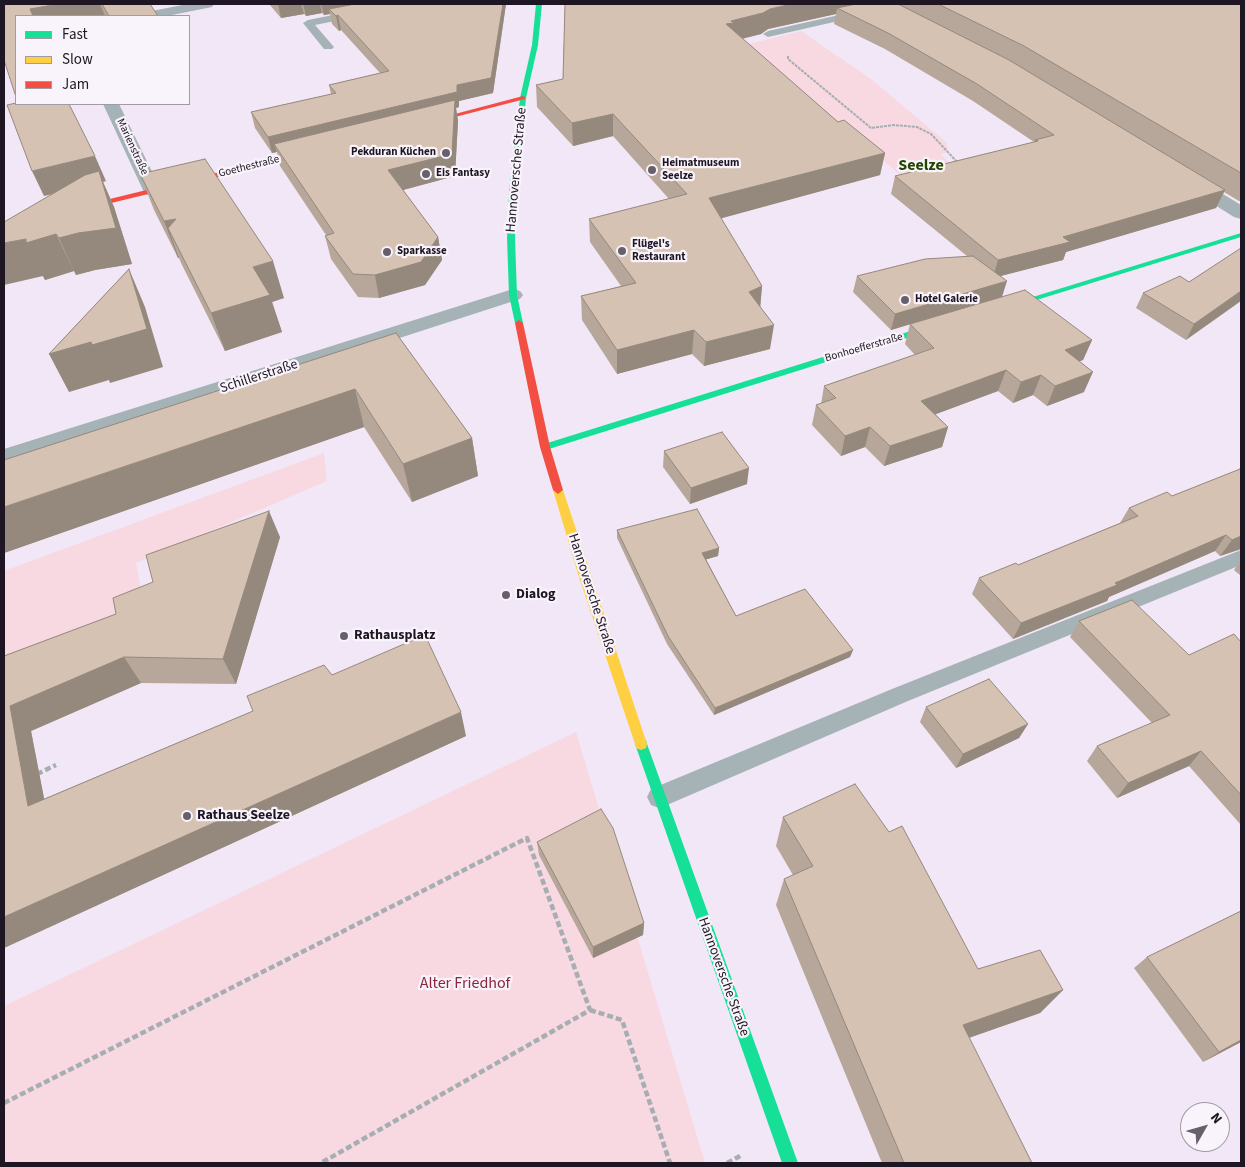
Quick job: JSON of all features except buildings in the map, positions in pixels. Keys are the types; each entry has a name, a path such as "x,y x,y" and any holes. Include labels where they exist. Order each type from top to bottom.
{"street":[{"path":"152,15 207,4"},
{"name":"Hannoversche Straße","path":"539,4 535,45 523,98 512,192 511,238 513,295 545,446 584,574 659,797 790,1163"},
{"path":"410,126 523,98"},
{"name":"Marienstraße","path":"112,105 152,190"},
{"name":"Goethestraße","path":"4,227 325,148"},
{"path":"1173,172 1241,213"},
{"path":"992,311 1241,235"},
{"name":"Schillerstraße","path":"4,458 513,295"},
{"name":"Bonhoefferstraße","path":"545,446 954,322"}],"lane":[{"path":"328,48 308,23 370,10 365,4"},
{"path":"768,34 868,11"},
{"path":"659,797 900,695 1241,557"}],"path":[{"path":"768,34 788,50 788,59 871,128 894,125 917,127 931,134 963,167"},
{"path":"30,776 56,765"},
{"path":"4,1103 527,838 590,1010"},
{"path":"322,1163 590,1010 622,1020 670,1163"}],"green space":[{"path":"801,31 871,79 946,142 948,151 941,155 964,174 916,188 745,45"},
{"path":"324,453 327,481 136,563 145,613 4,672 4,571"},
{"name":"Alter Friedhof","path":"576,732 705,1163 4,1163 4,1006"}],"traffic: fast":[{"path":"519,323 513,295 511,238 513,192 523,98 535,45 539,4"},
{"path":"236,170 315,150"},
{"path":"1001,308 1241,235"},
{"path":"545,447 858,349 943,325"},
{"path":"641,744 790,1163"}],"traffic: slow":[{"path":"558,490 641,744"}],"traffic: jam":[{"path":"420,124 523,98"},
{"path":"4,227 236,170"},
{"path":"519,323 545,447 558,490"}],"place":[{"name":"Pekduran Küchen","path":"446,153"},
{"name":"Heimatmuseum Seelze","path":"652,170"},
{"name":"Eis Fantasy","path":"426,174"},
{"name":"Flügel's Restaurant","path":"622,251"},
{"name":"Sparkasse","path":"387,252"},
{"name":"Hotel Galerie","path":"905,300"},
{"name":"Dialog","path":"506,595"},
{"name":"Rathausplatz","path":"344,636"},
{"name":"Rathaus Seelze","path":"187,816"}],"district":[{"name":"Seelze","path":"921,166"}]}
